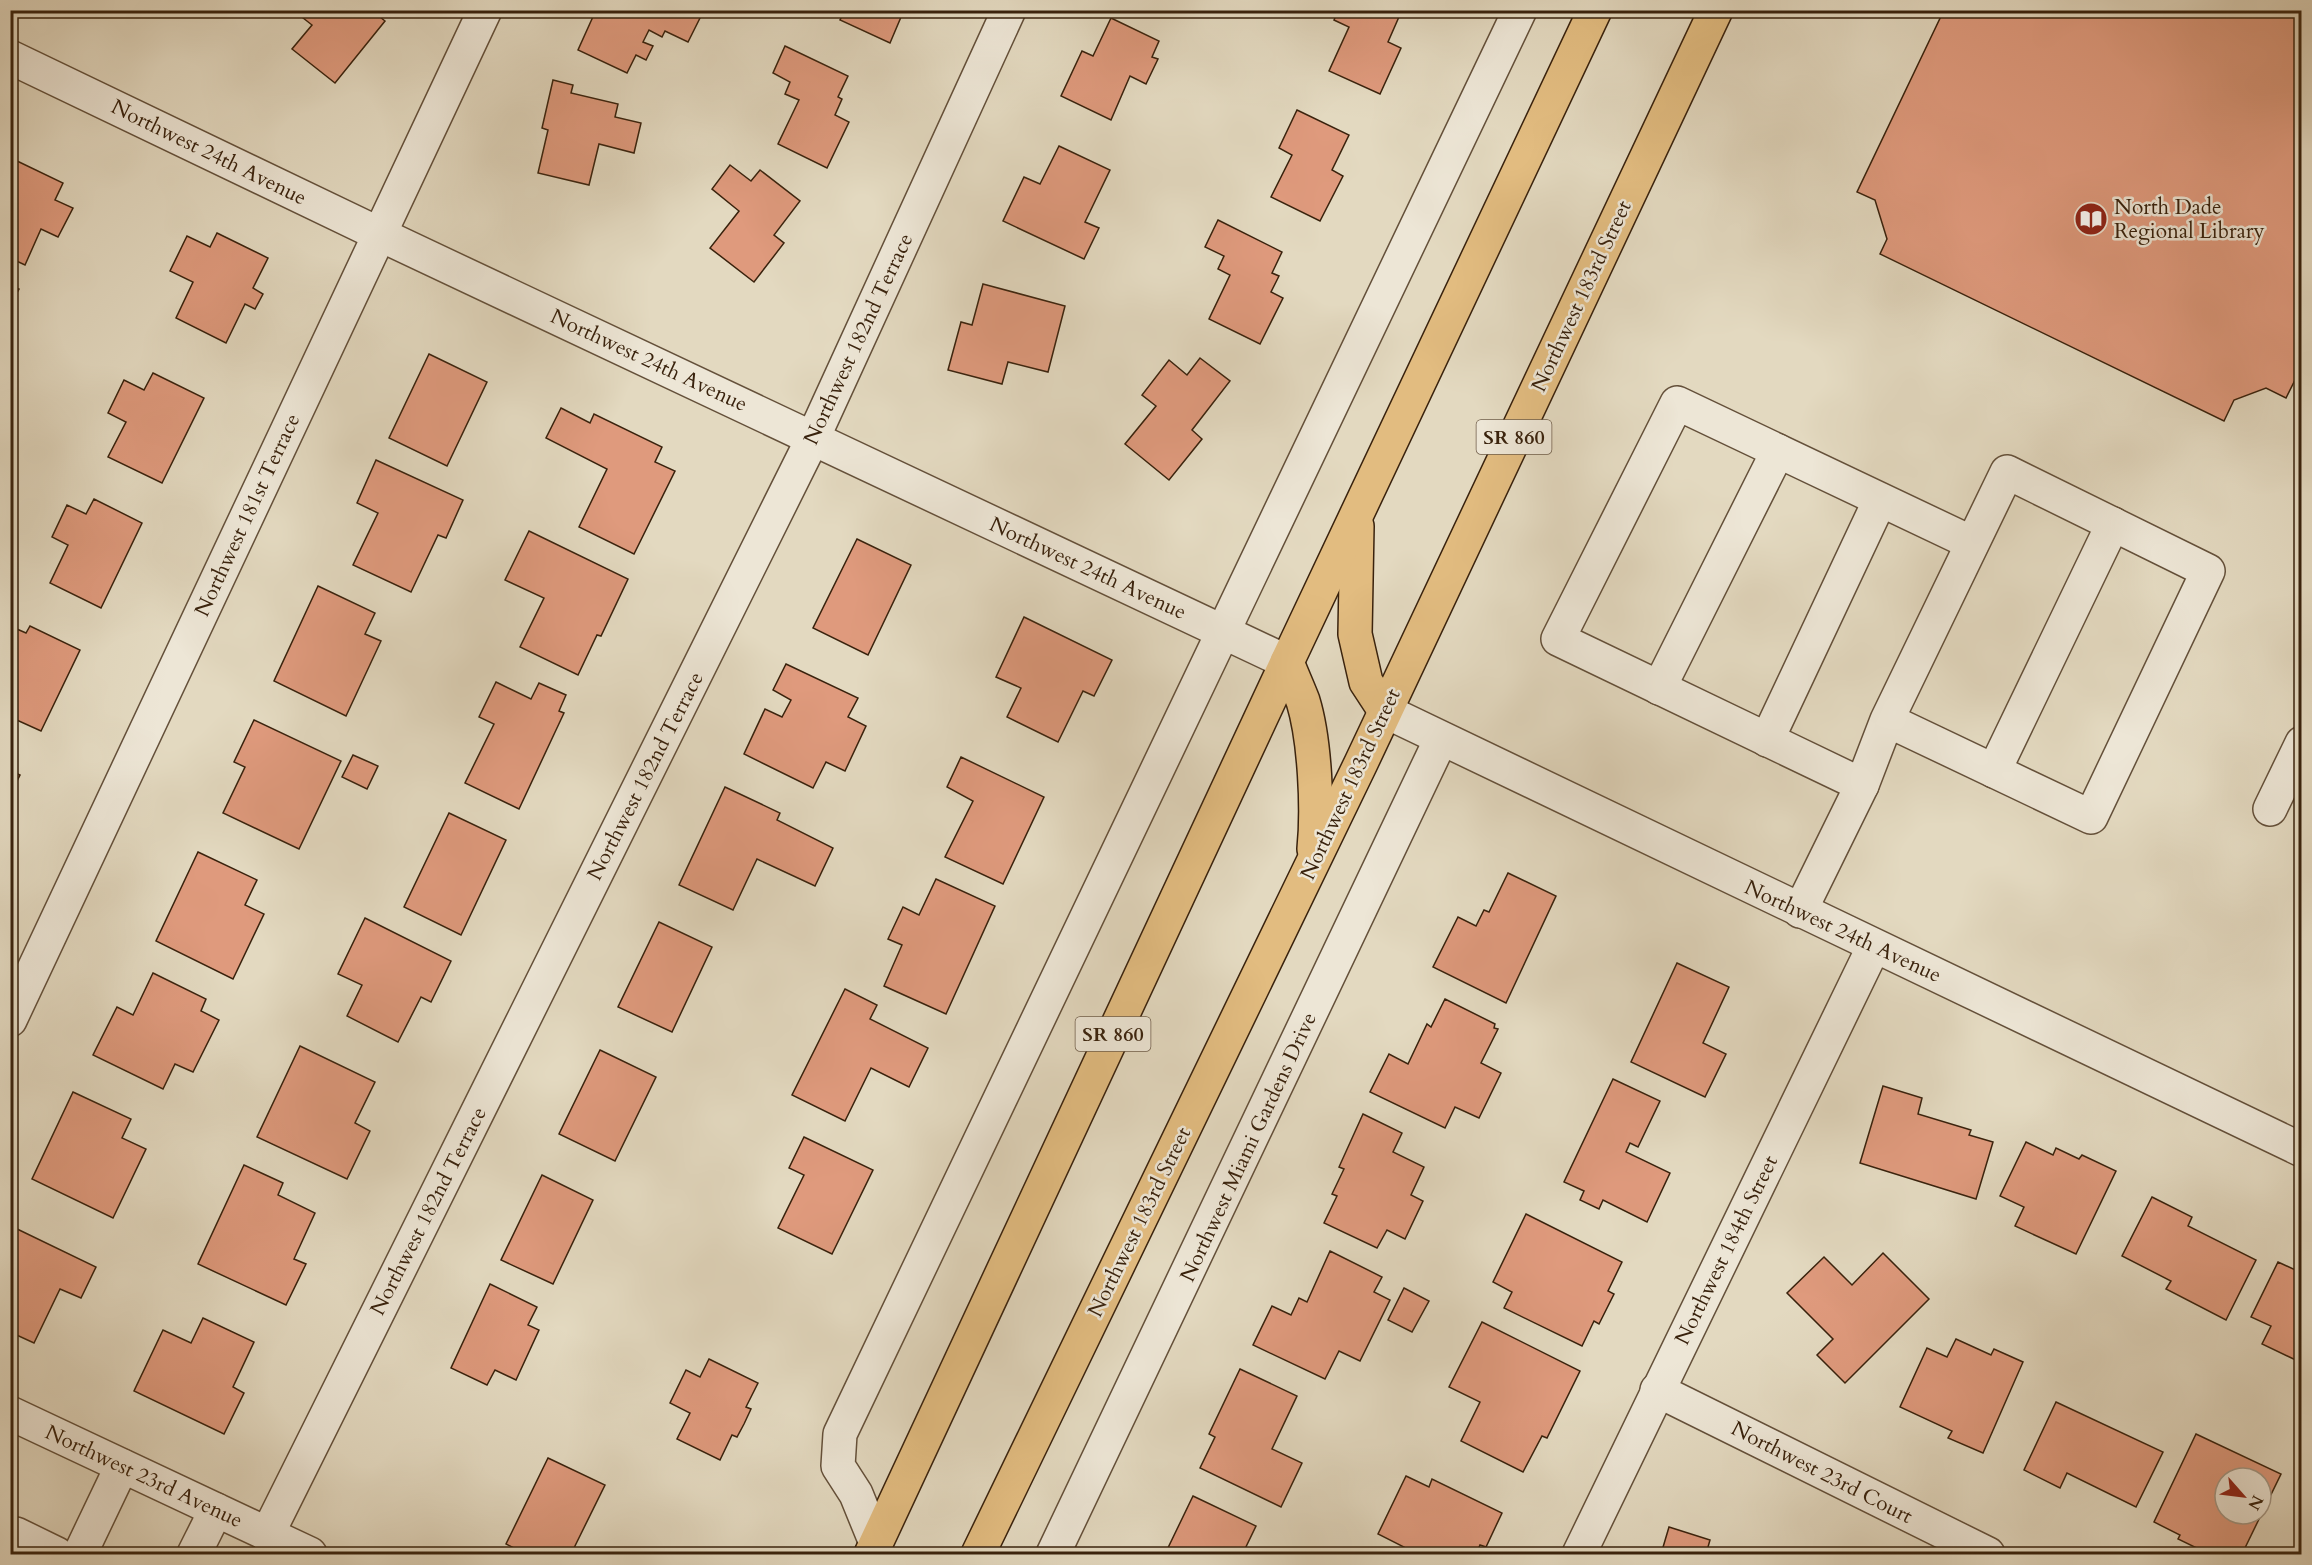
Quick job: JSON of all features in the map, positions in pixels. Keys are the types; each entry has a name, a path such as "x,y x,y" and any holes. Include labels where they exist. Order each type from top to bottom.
{"main road":[{"name":"SR 860","path":"873,1549 1287,662 1595,10"},
{"name":"Northwest 183rd Street","path":"978,1554 1313,863 1716,10"},
{"path":"1357,515 1355,634 1366,682 1385,711"},
{"path":"1287,662 1303,703 1312,756 1316,825 1313,863"}],"street":[{"name":"Northwest 181st Terrace","path":"10,1020 485,10"},
{"name":"Northwest 182nd Terrace","path":"267,1535 813,438 1009,10"},
{"path":"873,1549 856,1494 838,1466 840,1434 1520,10"},
{"name":"Northwest 24th Avenue","path":"10,57 379,234 1287,662"},
{"path":"1862,784 1558,639 1677,403 1972,543"},
{"path":"1659,688 1778,451"},
{"path":"1800,911 1862,784 1887,720 2007,472 2208,571 2091,817 1887,720"},
{"path":"1767,740 1880,500"},
{"path":"1994,771 2114,524"},
{"name":"Northwest 24th Avenue","path":"1385,711 2301,1150"},
{"name":"Northwest Miami Gardens Drive","path":"1053,1554 1441,739"},
{"path":"2270,809 2301,743"},
{"name":"Northwest 184th Street","path":"1579,1554 1875,946"},
{"name":"Northwest 23rd Court","path":"1657,1390 1988,1554"},
{"name":"Northwest 23rd Avenue","path":"10,1413 310,1554"},
{"path":"80,1554 122,1466"},
{"path":"194,1554 216,1510"},
{"path":"10,1536 16,1534 57,1554"}],"building":[{"path":"293,10 375,10 374,12 385,21 335,83 292,49 312,25"},
{"path":"596,10 618,12 619,10 704,10 688,42 665,31 662,37 649,30 643,42 653,46 646,60 636,55 627,73 578,50"},
{"path":"845,10 904,10 890,43 840,20"},
{"path":"1338,10 1402,10 1388,42 1401,48 1380,94 1329,71 1349,27 1334,20"},
{"name":"North Dade Regional Library","path":"1944,10 2302,10 2302,366 2286,398 2266,388 2234,400 2224,421 1880,254 1887,239 1875,200 1857,192"},
{"path":"1111,18 1159,41 1152,57 1158,59 1146,84 1130,76 1111,120 1061,96 1082,51 1093,56"},
{"path":"785,46 848,76 838,97 842,99 835,115 849,122 827,168 778,144 799,100 785,94 790,82 773,73"},
{"path":"553,80 573,85 571,93 618,104 615,117 641,123 634,153 599,144 589,185 538,173 548,130 542,128"},
{"path":"1297,110 1349,135 1332,170 1343,176 1320,221 1271,197 1292,155 1279,148"},
{"path":"1059,146 1110,170 1085,222 1099,228 1084,259 1003,221 1024,177 1040,184"},
{"path":"15,160 63,183 55,200 73,208 58,237 41,229 25,265 10,258 10,170"},
{"path":"730,165 751,181 760,170 800,201 774,235 784,243 754,282 710,248 739,211 712,189"},
{"path":"1218,220 1282,252 1272,273 1279,276 1271,292 1283,298 1260,344 1209,319 1230,275 1218,269 1224,256 1205,247"},
{"path":"217,233 268,258 253,288 263,294 255,309 245,304 226,343 176,318 193,282 170,271 187,236 210,247"},
{"path":"983,284 1065,306 1048,372 1008,362 1002,384 948,370 961,322 972,325"},
{"path":"10,285 19,289 10,306"},
{"path":"429,354 487,382 447,466 389,438"},
{"path":"1200,358 1230,381 1192,430 1202,439 1169,480 1125,444 1156,406 1142,395 1169,360 1187,375"},
{"path":"153,373 204,398 162,483 108,457 126,422 108,413 124,380 144,390"},
{"path":"561,408 590,423 594,414 662,447 655,462 675,471 634,554 579,527 607,469 546,438"},
{"path":"376,460 463,500 446,538 438,535 411,592 353,565 378,513 357,503"},
{"path":"94,499 142,523 101,608 50,583 68,545 52,537 67,505 86,514"},
{"path":"529,531 628,579 601,636 597,635 578,675 520,647 544,598 505,580"},
{"path":"857,539 911,565 868,655 813,628"},
{"path":"318,586 375,613 365,634 381,641 346,716 274,681"},
{"path":"1024,617 1112,660 1094,696 1083,691 1058,742 1007,717 1021,688 996,677"},
{"path":"10,626 26,633 30,626 80,650 41,731 10,717"},
{"path":"786,664 858,698 848,717 866,726 845,771 826,762 813,788 744,754 765,709 782,717 791,700 773,690"},
{"path":"496,682 531,699 539,683 566,695 559,711 564,713 519,809 465,783 494,724 479,717"},
{"path":"254,720 341,761 299,849 223,813 245,767 234,762"},
{"path":"353,755 378,766 367,789 342,777"},
{"path":"961,757 1044,797 1003,884 945,857 973,801 947,787"},
{"path":"10,770 20,775 10,795"},
{"path":"725,787 780,813 777,820 833,848 815,886 757,859 733,910 679,885"},
{"path":"449,813 506,840 461,935 404,907"},
{"path":"198,852 257,880 245,905 264,914 233,979 156,941"},
{"path":"1508,873 1556,896 1506,1003 1433,967 1458,917 1476,926 1484,910 1489,912"},
{"path":"936,879 995,906 946,1014 884,986 902,945 888,939 903,907 919,915"},
{"path":"365,918 451,961 431,1002 421,997 398,1042 347,1016 362,985 338,974"},
{"path":"659,922 712,947 672,1032 618,1007"},
{"path":"1677,963 1729,987 1703,1043 1726,1054 1705,1097 1631,1062"},
{"path":"153,973 206,999 201,1011 219,1020 193,1072 175,1064 163,1089 93,1055 117,1007 133,1015"},
{"path":"845,989 877,1005 870,1019 928,1048 909,1087 871,1068 845,1121 792,1095"},
{"path":"1445,999 1495,1024 1494,1028 1498,1029 1481,1063 1501,1073 1479,1118 1455,1107 1445,1128 1370,1092 1389,1054 1408,1064 1427,1024 1431,1027"},
{"path":"300,1046 375,1082 355,1123 370,1131 347,1179 257,1137"},
{"path":"600,1050 656,1077 615,1161 559,1134"},
{"path":"1613,1079 1660,1101 1638,1147 1630,1143 1626,1152 1670,1173 1647,1222 1603,1200 1599,1209 1580,1200 1584,1191 1564,1182"},
{"path":"1883,1086 1922,1098 1918,1114 1971,1130 1969,1135 1993,1142 1976,1199 1860,1163"},
{"path":"73,1092 131,1119 122,1138 146,1149 113,1218 32,1179"},
{"path":"1363,1114 1402,1133 1393,1152 1424,1167 1411,1195 1423,1201 1405,1239 1387,1230 1377,1248 1324,1223 1337,1196 1332,1194 1344,1169 1339,1167"},
{"path":"804,1137 873,1170 832,1254 778,1228 804,1175 789,1168"},
{"path":"2026,1142 2053,1155 2056,1148 2079,1159 2082,1155 2116,1171 2076,1254 2015,1226 2024,1207 2000,1196"},
{"path":"244,1165 283,1183 278,1195 315,1213 294,1259 306,1264 286,1305 198,1264"},
{"path":"542,1175 593,1200 553,1284 501,1260"},
{"path":"2152,1197 2192,1217 2188,1226 2256,1260 2226,1320 2166,1289 2171,1281 2122,1256"},
{"path":"1526,1214 1622,1262 1608,1291 1614,1294 1599,1324 1594,1321 1582,1346 1504,1308 1512,1292 1493,1282"},
{"path":"13,1227 96,1267 81,1298 60,1289 34,1343 10,1332 10,1233"},
{"path":"1330,1251 1382,1277 1374,1292 1390,1300 1360,1361 1339,1351 1325,1379 1253,1345 1272,1306 1291,1315 1299,1298 1307,1302"},
{"path":"1883,1253 1929,1299 1845,1383 1817,1355 1833,1339 1787,1293 1824,1257 1852,1285"},
{"path":"2278,1262 2302,1273 2302,1363 2262,1344 2271,1326 2251,1317"},
{"path":"490,1284 537,1307 528,1325 539,1330 516,1380 495,1370 487,1385 451,1368"},
{"path":"1404,1288 1429,1301 1412,1332 1388,1320"},
{"path":"203,1318 254,1342 233,1387 244,1393 224,1434 134,1391 163,1330 191,1343"},
{"path":"1482,1322 1580,1371 1547,1438 1542,1436 1523,1472 1461,1441 1480,1402 1449,1387"},
{"path":"1956,1339 1991,1355 1994,1349 2023,1362 1983,1453 1948,1438 1952,1431 1900,1407 1927,1348 1947,1357"},
{"path":"709,1359 758,1383 746,1407 751,1409 744,1424 737,1437 732,1435 720,1460 677,1439 690,1413 670,1403 686,1370 700,1377"},
{"path":"1240,1369 1297,1396 1272,1449 1302,1463 1281,1507 1200,1468 1215,1437 1209,1434"},
{"path":"2056,1402 2163,1452 2136,1507 2067,1473 2060,1488 2024,1470"},
{"path":"2196,1434 2264,1466 2213,1466 2213,1526 2256,1526 2242,1554 2201,1554 2203,1551 2178,1539 2180,1535 2154,1522"},
{"path":"548,1458 605,1485 571,1554 526,1554 506,1544"},
{"path":"2273,1470 2281,1474 2273,1490"},
{"path":"1406,1476 1429,1487 1432,1479 1502,1513 1486,1547 1480,1545 1476,1554 1401,1554 1404,1547 1378,1534"},
{"path":"1193,1496 1256,1526 1243,1553 1247,1554 1165,1554"},
{"path":"1669,1527 1710,1540 1706,1554 1661,1554"},
{"path":"2302,1537 2302,1554 2293,1554 2296,1548"}],"place":[{"name":"North Dade Regional Library","path":"2091,219"}]}
